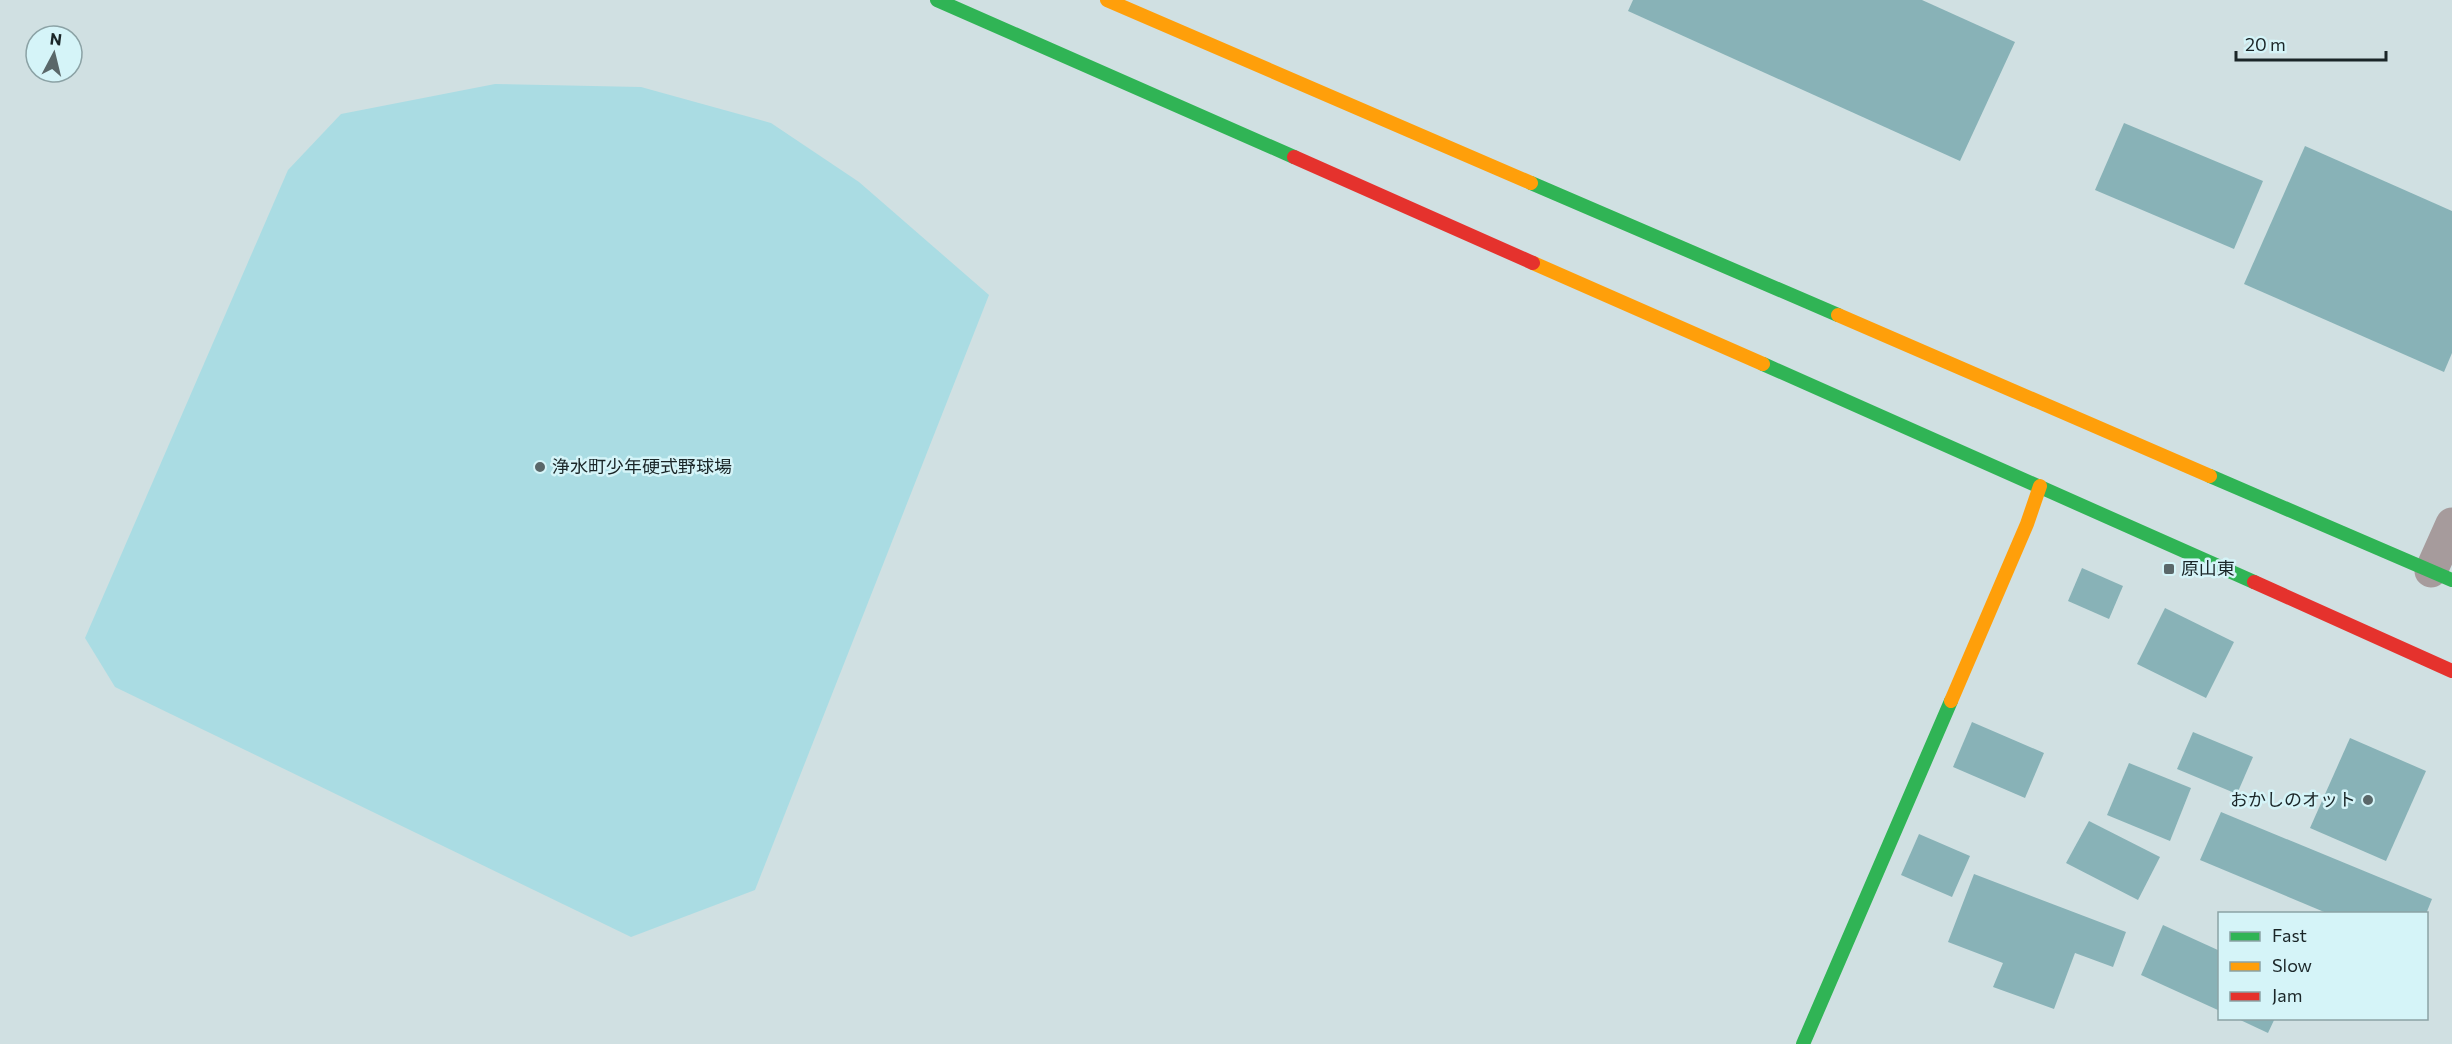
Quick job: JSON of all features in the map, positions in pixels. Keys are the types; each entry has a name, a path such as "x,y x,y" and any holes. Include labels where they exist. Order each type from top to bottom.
{"street":[{"path":"937,0 2040,486 2452,671"},
{"path":"1107,0 2441,576 2452,524"},
{"path":"1803,1044 2027,524 2040,486"}],"shaded area":[{"name":"浄水町少年硬式野球場","path":"495,84 641,87 771,123 859,182 989,295 755,890 631,937 115,687 85,638 288,170 341,114"}],"building":[{"path":"1633,0 1922,0 2015,42 1960,161 1628,11"},
{"path":"2124,123 2263,181 2234,249 2095,190"},
{"path":"2305,146 2452,211 2452,353 2444,372 2244,284"},
{"path":"2082,568 2123,586 2109,619 2068,601"},
{"path":"2165,608 2234,642 2206,698 2137,664"},
{"path":"1972,722 2044,753 2025,798 1953,767"},
{"path":"2193,732 2253,757 2237,794 2177,769"},
{"name":"おかしのオット","path":"2350,738 2426,771 2386,861 2310,828"},
{"path":"2129,763 2191,788 2170,841 2107,815"},
{"path":"2221,812 2432,899 2427,912 2324,912 2200,860"},
{"path":"2089,821 2160,857 2138,900 2066,863"},
{"path":"1919,834 1970,856 1952,897 1901,875"},
{"path":"1974,874 2126,932 2113,967 2075,953 2054,1009 1993,987 2003,963 1948,942"},
{"path":"2163,925 2218,950 2218,1010 2141,975"},
{"path":"2240,1020 2274,1020 2268,1033"}],"traffic: fast":[{"path":"937,0 1294,157"},
{"path":"1531,183 1838,315"},
{"path":"1763,364 2254,582"},
{"path":"2210,476 2452,580"},
{"path":"1803,1044 1951,701"}],"traffic: slow":[{"path":"1107,0 1531,183"},
{"path":"1533,263 1763,364"},
{"path":"1838,315 2210,476"},
{"path":"1951,701 2027,524 2040,486"}],"traffic: jam":[{"path":"1294,157 1533,263"},
{"path":"2254,582 2452,671"}],"place":[{"name":"浄水町少年硬式野球場","path":"540,467"},
{"name":"原山東","path":"2169,569"},
{"name":"おかしのオット","path":"2368,800"}]}
